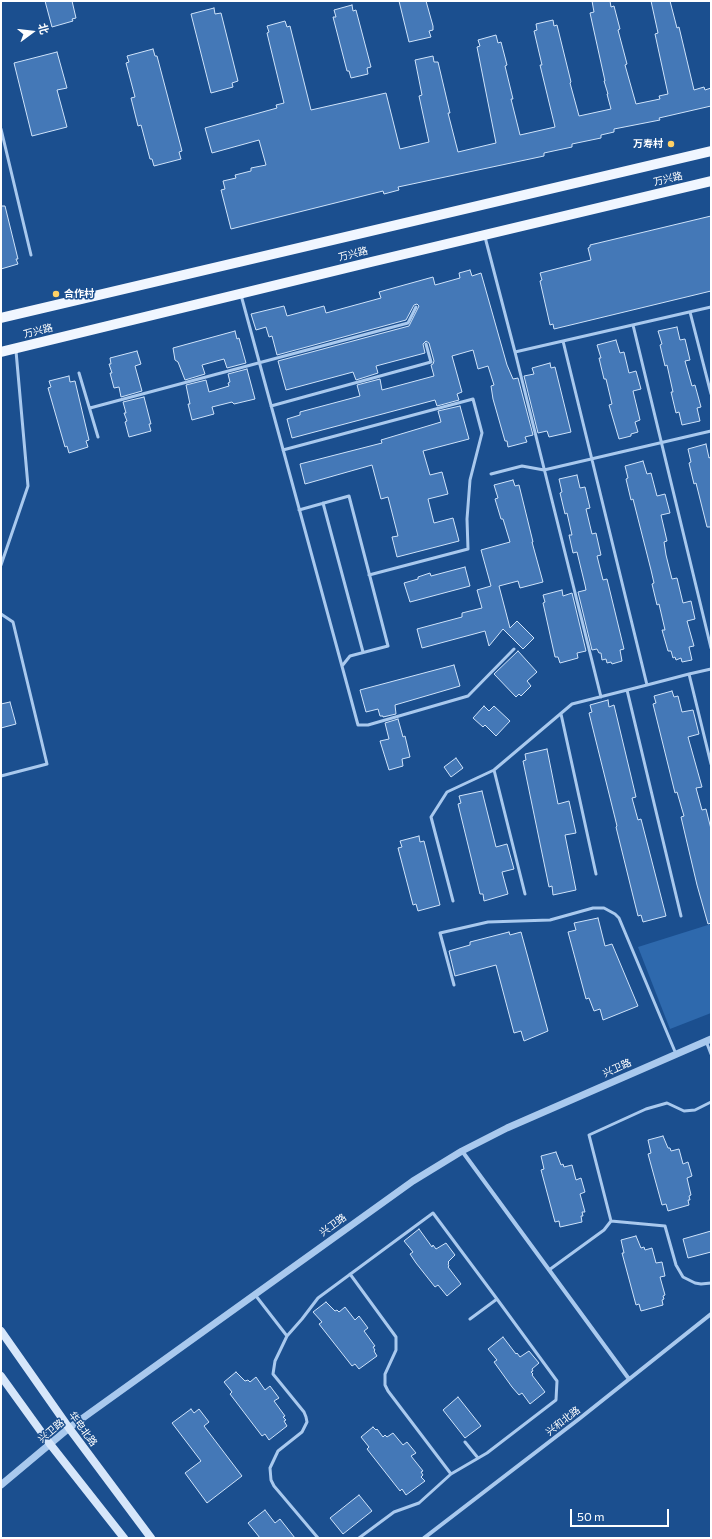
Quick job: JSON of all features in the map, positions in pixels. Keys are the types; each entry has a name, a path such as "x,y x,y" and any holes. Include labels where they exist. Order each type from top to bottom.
{"main road":[{"name":"万兴路","path":"1,318 711,151"},
{"name":"万兴路","path":"1,352 711,181"},
{"name":"华电北路","path":"1,1331 69,1428 152,1538"},
{"path":"1,1376 50,1444 124,1538"}],"street":[{"name":"兴卫路","path":"1,1485 69,1428 413,1180 462,1151 507,1128 708,1040"},
{"path":"462,1151 629,1379"},
{"name":"兴和北路","path":"424,1538 711,1314"}],"lane":[{"path":"1,129 31,255"},
{"path":"484,235 601,697"},
{"path":"240,294 358,725 368,725 468,696 514,649"},
{"path":"90,408 408,323 416,307"},
{"path":"514,352 711,307"},
{"path":"690,312 711,394"},
{"path":"633,325 711,648"},
{"path":"563,341 593,458 647,685"},
{"path":"271,406 431,362 426,344"},
{"path":"1,565 28,486 16,349"},
{"path":"80,373 98,437"},
{"path":"283,450 473,399 482,433 470,480 467,519 468,549 369,575"},
{"path":"491,474 522,466 544,470 711,431"},
{"path":"299,510 349,496 388,646 350,656 342,666"},
{"path":"323,503 363,652"},
{"path":"1,614 13,622 47,764 1,776"},
{"path":"453,901 431,817 447,792 494,770 572,704 711,669"},
{"path":"689,674 711,764"},
{"path":"627,690 681,916"},
{"path":"561,714 596,874"},
{"path":"494,770 525,894"},
{"path":"454,985 440,933 488,922 550,920 593,908 604,908 619,918 676,1054"},
{"path":"708,1040 711,1054"},
{"path":"611,1221 589,1135 646,1109 667,1103 684,1111 695,1110 711,1102"},
{"path":"318,1538 274,1486 270,1474 271,1463 278,1451 302,1432 307,1422 304,1412 274,1374 275,1361 287,1336 318,1298 433,1213 557,1381 556,1400 487,1453 451,1474 419,1503 394,1512 358,1538"},
{"path":"549,1270 604,1230 611,1221"},
{"path":"611,1221 665,1226 676,1265 683,1276 695,1283 711,1283"},
{"path":"350,1274 396,1337 396,1350 385,1374 385,1385 388,1391 451,1474"},
{"path":"254,1294 287,1336"},
{"path":"470,1319 497,1299"},
{"path":"465,1442 478,1458"}],"shaded area":[{"path":"711,924 711,1013 670,1029 638,947"}],"building":[{"path":"45,1 72,1 76,18 72,19 73,21 52,27"},
{"path":"399,1 426,1 433,26 433,30 429,31 431,37 409,42"},
{"path":"592,1 610,1 611,7 614,6 620,29 618,30 627,64 625,65 636,104 660,99 659,96 668,94 655,34 658,33 651,1 670,1 677,28 679,27 694,90 704,87 705,90 711,88 711,106 659,118 660,120 614,129 614,132 601,135 601,138 572,144 572,147 544,153 544,156 398,187 399,190 384,194 383,191 231,229 221,190 225,189 223,181 236,178 235,175 251,171 251,168 266,165 259,140 212,153 205,128 277,108 276,105 284,103 267,33 269,32 267,26 285,21 287,27 290,26 311,110 386,93 400,149 429,142 419,96 422,95 415,60 433,56 434,62 438,62 450,113 448,113 458,152 496,143 477,47 480,46 478,40 496,35 498,43 501,42 513,99 511,99 520,135 555,127 540,65 542,65 534,31 537,30 536,24 553,20 554,26 557,25 579,116 611,109 590,13 594,12"},
{"path":"352,5 353,11 356,10 371,67 367,68 368,74 351,78 349,71 347,71 333,17 336,17 334,10"},
{"path":"214,8 215,14 221,13 238,81 232,83 233,87 211,93 191,14"},
{"path":"153,49 155,56 157,56 182,151 179,152 181,159 154,166 152,159 150,159 141,125 138,126 131,98 135,97 126,63 129,62 127,56"},
{"path":"57,52 67,88 57,90 67,127 32,136 14,63"},
{"path":"1,206 5,206 18,264 1,269"},
{"path":"711,216 711,291 554,329 553,324 550,325 540,281 542,280 540,273 591,260 588,248 590,245"},
{"path":"470,270 472,276 481,273 507,365 513,379 518,378 533,435 525,437 527,442 508,447 493,399 491,386 494,385 488,366 478,369 473,350 452,356 462,392 457,394 459,400 437,406 435,400 292,438 287,419 300,415 300,412 360,396 357,385 380,379 382,390 434,376 431,365 434,361 429,343 426,341 423,344 425,353 376,366 378,373 356,380 353,372 286,390 278,361 409,326 419,306 417,304 414,305 406,320 277,355 272,336 269,337 266,327 256,330 251,314 284,306 287,316 324,306 326,313 381,298 379,292 433,277 435,285 460,278 459,273"},
{"path":"677,327 680,340 685,339 690,360 685,361 692,386 695,385 701,407 697,408 700,421 682,425 679,412 676,413 671,392 673,392 667,365 665,366 660,345 662,344 658,331"},
{"path":"235,331 237,339 239,338 246,363 227,368 224,359 202,365 205,374 185,380 178,362 175,360 173,348"},
{"path":"616,340 620,353 624,352 629,373 636,371 641,389 633,391 640,420 635,422 638,432 631,434 631,436 619,439 609,405 612,404 606,379 604,379 599,358 601,358 597,345"},
{"path":"137,351 141,364 135,366 142,391 121,397 119,387 114,388 110,373 112,373 109,364 111,364 110,358"},
{"path":"550,363 551,368 555,367 571,432 549,437 547,431 538,433 524,376 534,374 532,368"},
{"path":"247,369 255,399 234,404 232,402 212,407 214,414 192,420 188,404 190,404 186,385 206,380 209,392 229,386 228,383 230,382 228,374"},
{"path":"69,376 70,382 75,381 89,440 86,441 88,447 69,453 67,446 65,447 48,388 51,387 49,381"},
{"path":"144,397 151,424 149,424 151,431 129,437 125,422 127,421 124,413 126,413 123,402"},
{"path":"460,406 469,439 423,451 430,475 442,472 448,494 428,499 434,523 453,518 459,541 397,557 392,537 398,536 388,497 381,499 372,465 305,484 300,464 382,443 381,440 441,422 438,411"},
{"path":"706,444 709,458 711,457 711,527 707,527 696,483 694,484 689,463 691,462 688,449"},
{"path":"643,461 647,474 651,473 657,496 665,494 670,513 661,515 667,541 664,542 672,579 677,578 683,603 691,601 695,619 687,621 694,646 689,647 692,660 682,662 681,658 676,660 675,657 673,658 671,651 668,651 662,630 665,630 659,604 657,605 652,584 654,583 651,570 633,499 631,500 626,479 628,478 625,466"},
{"path":"577,475 580,488 585,487 590,508 586,509 592,534 596,533 601,555 597,556 603,580 607,579 624,649 620,650 622,661 612,664 611,662 607,663 606,659 602,660 601,653 599,653 597,649 592,650 578,592 586,590 577,552 573,553 569,535 572,535 567,513 565,514 560,493 562,492 559,479"},
{"path":"513,480 515,486 519,485 543,582 520,588 518,581 499,586 510,628 517,621 534,638 523,649 503,629 489,646 485,631 422,648 417,629 462,617 462,613 482,608 477,590 491,586 481,550 510,542 495,499 498,498 494,485"},
{"path":"465,567 470,586 410,602 404,583 418,579 418,577 430,573 431,576"},
{"path":"562,590 563,596 572,593 586,651 577,653 578,658 560,663 558,657 555,657 543,603 545,602 543,595"},
{"path":"518,651 537,672 527,681 531,686 521,696 519,694 516,697 494,674"},
{"path":"454,665 460,686 395,705 396,714 383,717 380,716 378,709 366,712 360,690"},
{"path":"672,691 674,697 678,696 682,712 693,710 699,734 688,737 702,787 696,788 702,810 706,809 711,829 711,923 708,924 681,817 684,816 677,792 675,793 653,704 656,703 654,696"},
{"path":"608,700 609,707 614,705 636,797 632,798 638,820 641,819 666,916 643,922 641,915 638,916 589,713 592,712 590,705"},
{"path":"10,702 16,724 1,728 1,704"},
{"path":"484,706 489,711 494,706 510,721 496,736 485,725 483,727 473,718"},
{"path":"398,719 403,737 405,736 410,757 402,759 403,766 389,770 380,741 389,739 385,723"},
{"path":"547,749 558,804 569,801 576,833 565,835 576,890 553,895 552,886 549,887 523,761 526,760 525,754"},
{"path":"456,758 463,768 451,777 444,767"},
{"path":"482,791 496,847 507,844 514,869 502,872 508,894 484,901 483,894 480,894 458,804 461,803 459,796"},
{"path":"419,836 420,842 424,841 440,905 418,911 416,904 413,905 398,848 402,847 400,841"},
{"path":"598,918 605,946 612,944 638,1006 603,1020 600,1009 594,1011 589,998 586,999 568,932 576,930 574,923"},
{"path":"509,932 510,935 521,932 548,1031 524,1041 521,1031 514,1033 496,965 455,976 449,951 470,945 470,942"},
{"path":"663,1136 668,1148 670,1148 671,1151 679,1149 683,1164 688,1162 692,1176 687,1178 691,1195 689,1196 690,1200 688,1200 689,1205 668,1211 666,1204 662,1205 648,1154 651,1153 648,1140"},
{"path":"556,1152 561,1165 563,1164 564,1167 572,1165 576,1180 581,1178 585,1192 580,1194 585,1212 582,1212 582,1222 560,1227 559,1221 555,1222 541,1170 544,1169 541,1156"},
{"path":"419,1229 432,1247 433,1245 436,1249 446,1243 455,1255 448,1262 448,1267 461,1284 447,1296 438,1285 435,1287 416,1263 410,1254 413,1252 404,1241"},
{"path":"711,1231 711,1252 688,1258 683,1239"},
{"path":"636,1236 641,1248 644,1247 645,1250 652,1248 656,1263 662,1262 665,1276 660,1277 665,1295 663,1296 664,1299 662,1300 663,1305 641,1311 639,1304 636,1305 622,1253 624,1253 621,1240"},
{"path":"326,1302 335,1311 337,1310 339,1312 345,1307 355,1320 359,1316 368,1328 364,1331 375,1346 373,1347 377,1356 359,1369 355,1364 352,1366 319,1324 322,1322 313,1312"},
{"path":"503,1337 520,1357 529,1351 539,1363 532,1369 533,1371 531,1372 545,1392 530,1404 522,1393 519,1395 512,1387 494,1362 497,1360 488,1349"},
{"path":"236,1372 245,1381 248,1380 250,1382 256,1377 265,1390 270,1386 279,1398 274,1401 285,1416 283,1417 286,1420 284,1421 287,1426 269,1440 265,1434 262,1436 230,1394 232,1392 224,1382"},
{"path":"458,1397 481,1426 465,1438 443,1410"},
{"path":"191,1409 194,1413 199,1409 209,1422 204,1426 242,1476 207,1503 185,1473 201,1461 172,1423"},
{"path":"373,1427 376,1430 377,1429 383,1437 385,1435 387,1437 393,1433 403,1445 407,1442 416,1453 411,1456 423,1471 421,1472 423,1475 421,1477 425,1481 406,1495 402,1489 400,1491 367,1449 369,1447 361,1437"},
{"path":"359,1495 372,1511 343,1534 330,1518"},
{"path":"265,1510 275,1523 280,1519 295,1538 260,1538 248,1523"}],"place":[{"name":"万寿村","path":"671,144"},
{"name":"合作村","path":"56,294"}]}
